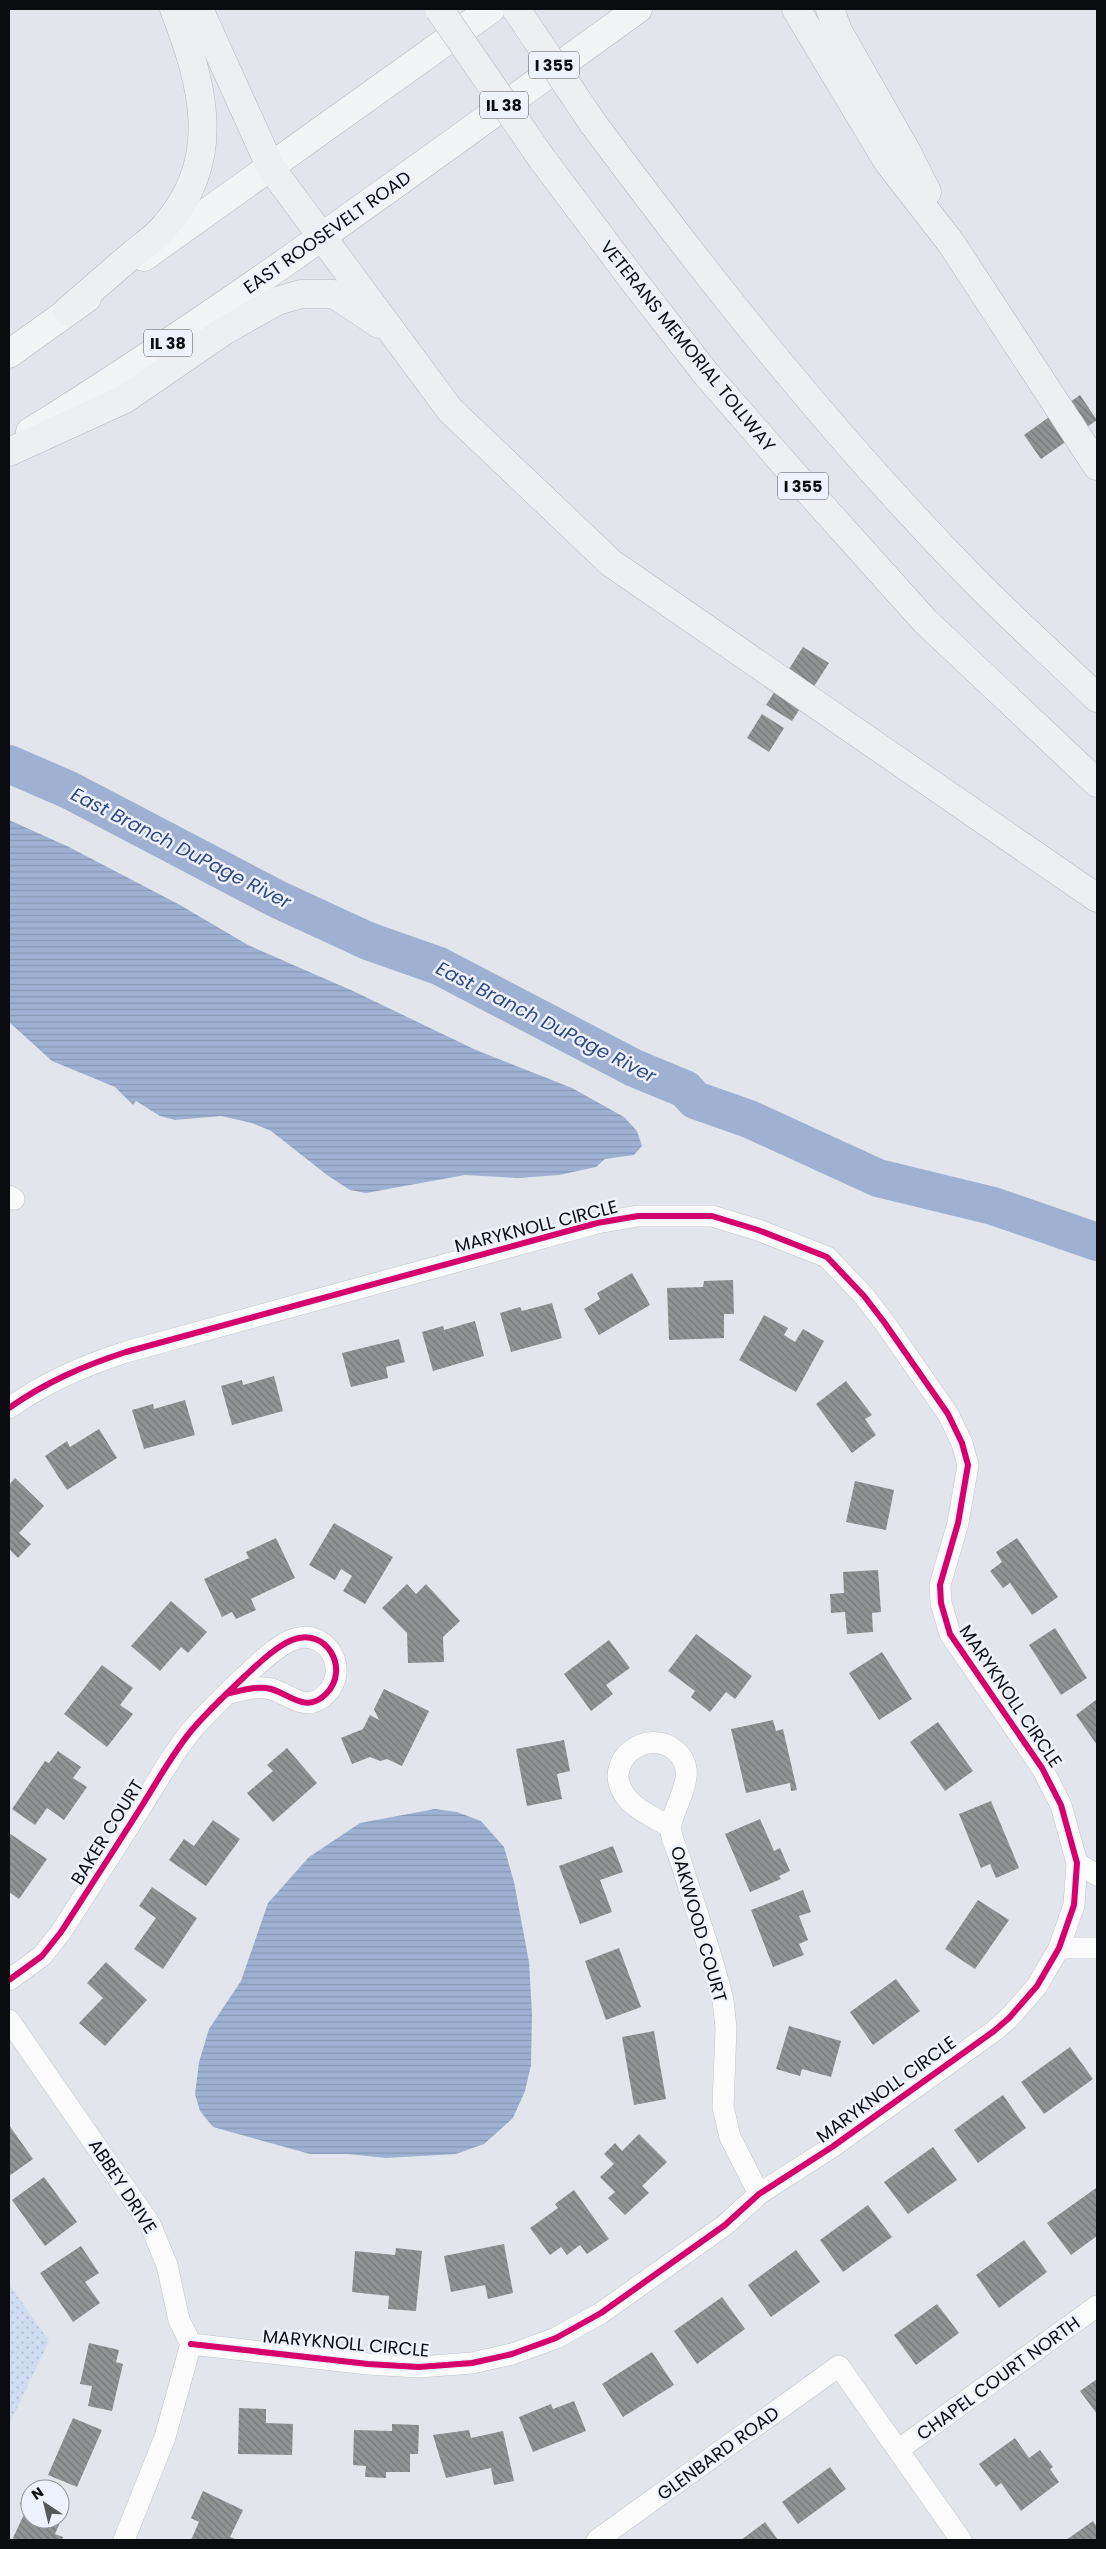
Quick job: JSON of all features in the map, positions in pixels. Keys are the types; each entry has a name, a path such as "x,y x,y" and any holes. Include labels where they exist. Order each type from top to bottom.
{"highway":[{"path":"67,311 164,227 187,197 197,172 202,149 204,116 188,48 174,9"},
{"path":"199,9 272,168 450,410 611,562 1097,898"},
{"name":"VETERANS MEMORIAL TOLLWAY","path":"439,9 542,159 707,375 802,484 926,621 1097,783"},
{"name":"I 355","path":"516,9 592,122 681,242 850,446 973,578 1097,698"},
{"path":"796,9 888,162 951,243 1097,466"},
{"path":"830,9 838,31 908,154 951,243"},
{"path":"9,452 124,399 224,331 277,301 300,294 334,294 393,333"}],"main road":[{"path":"9,354 67,311 272,168 491,9"},
{"name":"EAST ROOSEVELT ROAD","path":"9,446 92,394 324,237 638,9"}],"street":[{"name":"MARYKNOLL CIRCLE","path":"9,1408 40,1387 69,1372 126,1352 597,1223 638,1216 712,1216 758,1230 827,1257 864,1296 884,1322 948,1414 962,1443 968,1465 958,1523 940,1585 944,1619 960,1650 1053,1787 1066,1820 1077,1863 1074,1905 1059,1948 1037,1986 1009,2018 832,2147 759,2194 725,2225 601,2313 556,2338 512,2354 472,2363 419,2367 368,2364 191,2344"},
{"name":"BAKER COURT","path":"9,1980 42,1956 61,1932 190,1732 226,1694 257,1665 291,1640 301,1637 322,1642 335,1658 336,1678 325,1696 315,1701 294,1701 272,1689 253,1688 226,1694"},
{"name":"OAKWOOD COURT","path":"670,1827 723,2000 726,2028 722,2084 724,2114 730,2137 759,2194"},
{"path":"1077,1863 1097,1875"},
{"path":"1059,1948 1097,1948"},
{"name":"ABBEY DRIVE","path":"9,2020 150,2224 167,2265 179,2320 191,2344"},
{"name":"CHAPEL COURT NORTH","path":"898,2450 1097,2306"},
{"path":"124,2540 164,2436 191,2344"},
{"name":"GLENBARD ROAD","path":"597,2540 839,2366 898,2450"},
{"path":"898,2450 961,2540"}],"shaded area":[{"path":"9,2284 49,2341 9,2425"}],"water":[{"path":"9,820 69,847 180,905 248,945 353,991 476,1050 572,1088 624,1117 637,1131 642,1146 634,1155 605,1159 596,1167 559,1175 518,1178 465,1175 366,1193 350,1190 327,1175 271,1131 252,1123 221,1116 175,1120 160,1116 136,1101 133,1105 115,1087 52,1061 9,1022"},
{"path":"435,1809 457,1812 481,1821 504,1847 514,1882 529,1962 532,2014 531,2065 525,2091 513,2118 484,2144 456,2154 386,2158 348,2154 310,2154 213,2127 200,2111 195,2094 199,2062 209,2029 241,1981 268,1903 309,1857 360,1823"}],"building":[{"path":"1080,395 1097,420 1041,459 1024,435"},
{"path":"803,647 829,663 792,721 766,705"},
{"path":"762,714 784,728 769,752 747,738"},
{"path":"632,1273 650,1305 599,1335 584,1309 600,1299 597,1293"},
{"path":"733,1280 734,1314 724,1314 724,1338 669,1340 667,1288 703,1287 704,1281"},
{"path":"552,1303 562,1338 511,1352 500,1313 520,1307 522,1311"},
{"path":"764,1315 788,1328 784,1335 795,1342 803,1329 824,1341 796,1392 739,1360"},
{"path":"475,1321 484,1356 433,1371 422,1332 443,1326 444,1330"},
{"path":"399,1339 405,1362 386,1367 388,1378 351,1387 342,1353"},
{"path":"274,1376 283,1411 232,1425 221,1386 242,1380 243,1385"},
{"path":"846,1381 872,1415 865,1419 876,1435 852,1453 816,1404"},
{"path":"185,1400 195,1435 144,1449 132,1410 153,1404 154,1409"},
{"path":"99,1429 117,1458 67,1490 45,1456 67,1441 70,1447"},
{"path":"15,1478 44,1506 19,1533 31,1544 18,1558 9,1549 9,1485"},
{"path":"855,1481 894,1490 886,1530 846,1522"},
{"path":"334,1523 393,1557 365,1604 343,1591 352,1576 341,1569 335,1580 309,1565"},
{"path":"276,1538 295,1578 251,1599 256,1610 236,1619 232,1612 222,1617 204,1579 249,1558 246,1552"},
{"path":"1017,1538 1058,1597 1032,1615 1010,1583 1003,1588 990,1571 1002,1562 996,1552"},
{"path":"878,1570 881,1612 872,1613 873,1632 847,1634 845,1612 831,1613 830,1594 844,1593 843,1572"},
{"path":"407,1584 416,1594 426,1584 460,1621 443,1637 444,1662 408,1663 407,1633 382,1608"},
{"path":"171,1601 207,1632 188,1653 181,1647 160,1671 131,1646"},
{"path":"1055,1628 1087,1678 1061,1695 1029,1645"},
{"path":"696,1634 752,1676 735,1699 726,1692 710,1712 691,1697 695,1691 668,1671"},
{"path":"609,1640 630,1668 606,1685 613,1694 591,1711 564,1674"},
{"path":"882,1652 912,1699 879,1720 849,1673"},
{"path":"102,1665 133,1688 120,1705 133,1714 107,1747 64,1714"},
{"path":"384,1689 429,1711 402,1766 387,1759 380,1761 370,1757 352,1764 341,1738 363,1729 370,1715 379,1720 374,1709"},
{"path":"1097,1699 1097,1745 1076,1715"},
{"path":"773,1720 776,1731 783,1729 797,1790 791,1791 790,1783 746,1793 731,1729"},
{"path":"938,1722 973,1771 945,1791 910,1742"},
{"path":"564,1740 570,1771 557,1774 562,1799 527,1806 516,1749"},
{"path":"287,1748 317,1783 273,1822 247,1793 273,1771 267,1765"},
{"path":"58,1751 81,1767 73,1778 87,1787 64,1820 47,1808 35,1825 12,1809 45,1761 49,1763"},
{"path":"991,1801 1019,1868 996,1878 990,1864 981,1868 959,1814"},
{"path":"760,1819 774,1851 780,1848 790,1871 779,1876 781,1879 750,1892 725,1834"},
{"path":"213,1820 240,1839 206,1886 169,1860 184,1839 194,1846"},
{"path":"9,1833 47,1859 19,1899 9,1892"},
{"path":"613,1846 623,1872 600,1880 612,1912 580,1924 559,1866"},
{"path":"152,1887 197,1918 163,1969 134,1949 156,1918 139,1906"},
{"path":"803,1890 811,1912 799,1916 808,1940 799,1944 804,1955 773,1967 751,1910"},
{"path":"978,1900 1009,1920 975,1969 945,1949"},
{"path":"619,1948 641,2007 606,2020 585,1961"},
{"path":"106,1962 147,2000 105,2046 79,2023 103,1998 87,1983"},
{"path":"896,1979 920,2011 873,2045 850,2012"},
{"path":"789,2026 841,2041 831,2077 802,2069 800,2076 776,2069"},
{"path":"654,2031 666,2099 634,2105 622,2037"},
{"path":"1070,2047 1093,2079 1044,2114 1021,2082"},
{"path":"1003,2095 1026,2128 978,2163 954,2130"},
{"path":"9,2125 33,2159 9,2176"},
{"path":"639,2134 667,2162 642,2186 649,2193 625,2215 608,2198 615,2192 600,2177 614,2164 604,2154 615,2143 622,2151"},
{"path":"933,2147 957,2180 908,2214 884,2182"},
{"path":"44,2177 77,2222 45,2246 12,2200"},
{"path":"1096,2188 1097,2236 1071,2255 1047,2223"},
{"path":"574,2190 609,2239 587,2254 580,2245 567,2255 561,2247 550,2255 530,2228 558,2208 555,2204"},
{"path":"868,2205 892,2237 843,2272 820,2240"},
{"path":"1024,2240 1047,2272 999,2308 976,2275"},
{"path":"504,2244 513,2293 488,2299 485,2285 451,2292 444,2256"},
{"path":"81,2246 99,2273 85,2282 100,2303 73,2322 40,2273"},
{"path":"396,2248 422,2251 416,2311 388,2309 389,2296 352,2292 355,2251 395,2255"},
{"path":"796,2250 820,2282 771,2317 748,2285"},
{"path":"722,2297 745,2329 697,2364 674,2331"},
{"path":"937,2304 959,2333 916,2365 894,2335"},
{"path":"89,2343 119,2350 116,2362 123,2364 112,2411 88,2406 92,2386 80,2384"},
{"path":"652,2352 674,2385 623,2417 602,2384"},
{"path":"1097,2379 1097,2414 1080,2391"},
{"path":"574,2401 586,2431 533,2452 519,2417 551,2404 553,2409"},
{"path":"239,2408 266,2409 266,2423 293,2424 292,2455 238,2454"},
{"path":"73,2418 102,2430 77,2487 70,2484 70,2479 58,2479 48,2475"},
{"path":"392,2424 419,2425 418,2454 410,2454 410,2472 386,2472 386,2478 365,2477 366,2466 353,2465 354,2430 392,2431"},
{"path":"469,2430 471,2438 503,2431 514,2481 494,2485 491,2468 446,2478 433,2435"},
{"path":"1015,2438 1029,2458 1040,2450 1053,2467 1050,2469 1059,2482 1021,2511 1001,2483 996,2487 979,2464"},
{"path":"830,2467 846,2489 798,2524 782,2502"},
{"path":"203,2491 243,2510 230,2537 238,2540 191,2540 199,2522 191,2518"},
{"path":"1093,2521 1097,2527 1097,2540 1066,2540"},
{"path":"765,2522 778,2540 741,2540"},
{"path":"20,2523 20,2529 57,2529 55,2534 63,2537 62,2540 12,2540"}],"waterway":[{"name":"East Branch DuPage River","path":"9,764 69,790 277,899 368,941 439,966 634,1068 685,1089 695,1100 749,1119 878,1178 993,1206 1097,1242"}],"cycle path":[{"path":"9,1408 65,1375 126,1352 597,1223 638,1216 712,1216 758,1230 827,1257 864,1296 884,1322 948,1414 962,1443 968,1465 958,1523 940,1585 941,1603 950,1634 1042,1768 1061,1805 1077,1863 1074,1905 1059,1948 1037,1986 1009,2018 994,2031 832,2147 759,2194 725,2225 601,2313 556,2338 512,2354 472,2363 419,2367 368,2364 191,2344"},
{"path":"9,1980 42,1956 61,1932 178,1748 197,1724 224,1697 230,1690 237,1683 279,1647 292,1640 304,1637 315,1639 324,1644 331,1652 335,1662 336,1673 333,1684 319,1700 305,1703 278,1691 265,1688 248,1689 242,1690 231,1693 226,1694"}]}
